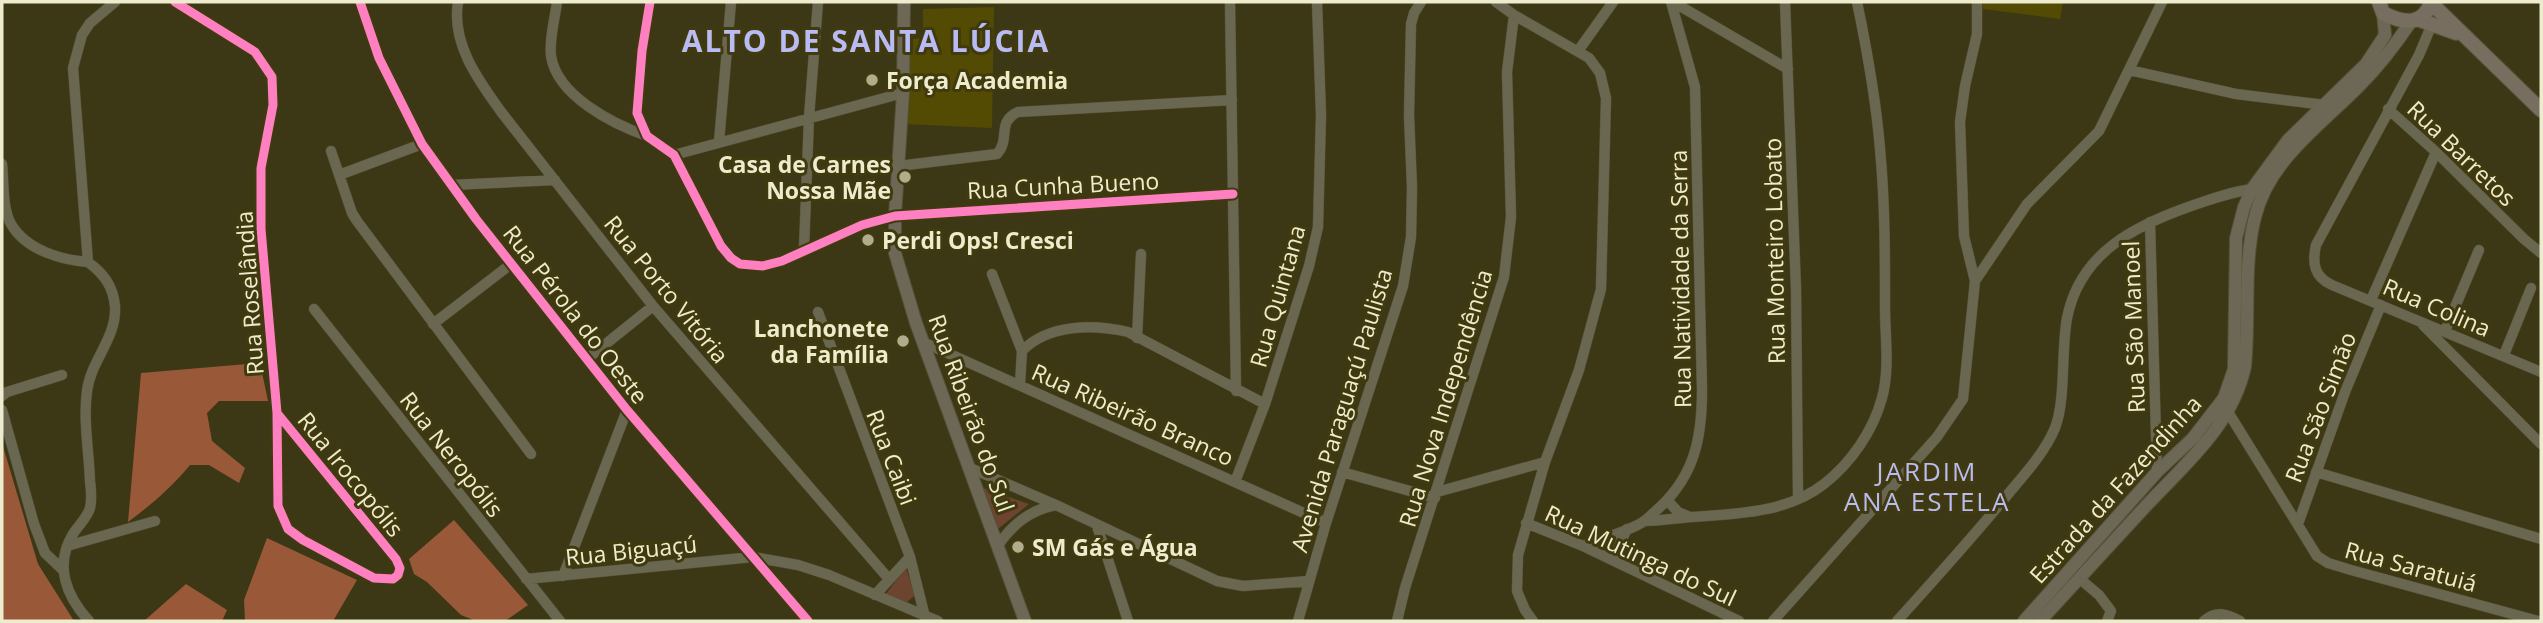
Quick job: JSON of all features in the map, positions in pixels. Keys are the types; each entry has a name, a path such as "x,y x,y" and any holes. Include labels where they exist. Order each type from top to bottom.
{"main road":[{"name":"Rua Ribeirão do Sul","path":"903,2 903,93 895,253 923,342 1025,621"},
{"path":"2414,21 2431,3 2541,110"},
{"path":"2381,8 2400,22 2432,24 2463,36"},
{"name":"Estrada da Fazendinha","path":"2024,621 2157,472 2207,422 2230,385 2235,344 2236,238 2240,218 2252,189 2288,140 2358,73 2380,44 2385,35 2381,8"},
{"name":"Estrada da Fazendinha","path":"2040,621 2200,451 2228,412 2245,366 2249,246 2256,214 2268,186 2289,155 2366,79 2414,21"},
{"path":"2252,189 2268,186"}],"street":[{"path":"89,262 74,68 82,35 90,23 115,2"},
{"name":"Rua Roselândia","path":"176,2 255,52 272,77 273,105 261,168 261,229 277,413 278,506"},
{"name":"Rua Pérola do Oeste","path":"360,2 379,58 422,144 451,185 627,410 808,621"},
{"name":"Rua Porto Vitória","path":"458,2 457,26 468,60 488,94 653,306 888,578"},
{"path":"557,2 550,47 557,75 586,105 626,129 647,136 674,155 903,93"},
{"path":"647,136 637,113 636,102 650,2"},
{"path":"719,142 731,2"},
{"path":"804,249 809,117 818,2"},
{"path":"1230,2 1236,391"},
{"name":"Rua Quintana","path":"1235,482 1265,404 1315,243 1320,211 1321,115 1317,2"},
{"name":"Avenida Paraguaçú Paulista","path":"1298,621 1342,472 1396,309 1409,250 1412,188 1409,115 1411,24 1414,13 1422,2"},
{"path":"1496,2 1595,64 1606,98 1601,289 1579,370 1545,462 1518,555 1516,580 1520,600 1533,621"},
{"path":"1578,51 1613,2"},
{"path":"1672,2 1788,69"},
{"name":"Rua Natividade da Serra","path":"1583,546 1644,521 1667,500 1683,480 1695,458 1702,416 1695,88 1672,2"},
{"name":"Rua Monteiro Lobato","path":"1786,2 1796,289 1798,498"},
{"path":"1644,521 1769,509 1798,498 1822,486 1850,459 1874,418 1885,384 1882,178 1868,54 1857,2"},
{"path":"1773,621 1937,437 1964,399 1975,281 1964,236 1960,122 1977,34 1977,2"},
{"path":"1975,281 2040,188 2088,145 2099,131 2162,2"},
{"name":"Rua Nova Independência","path":"1397,621 1405,588 1504,277 1511,217 1507,72 1514,15"},
{"path":"2388,109 2423,48 2432,24"},
{"path":"2129,70 2236,94 2325,105"},
{"path":"898,166 997,154 1003,147 1005,122 1010,115 1018,112 1232,100"},
{"name":"Rua Barretos","path":"2388,109 2541,253"},
{"name":"Rua Colina","path":"2388,109 2316,244 2314,263 2319,277 2332,285 2541,372"},
{"path":"339,175 422,144"},
{"path":"331,151 356,221 531,454"},
{"name":"Rua São Simão","path":"2298,524 2376,302 2436,152"},
{"name":"Rua Cunha Bueno","path":"674,155 711,229 731,258 740,264 763,266 782,261 862,225 895,216 1233,194"},
{"path":"2,164 10,223 22,237 44,252 68,261 89,262 101,271 113,294 113,330 90,378 87,392 91,506 67,546 63,570 72,599 89,621"},
{"path":"451,185 555,180"},
{"path":"1897,621 2000,504 2044,447 2055,427 2068,315 2075,295 2108,246 2150,222 2222,196 2252,189"},
{"name":"Rua São Manoel","path":"2150,222 2157,472"},
{"path":"2445,331 2479,250"},
{"path":"1137,338 1141,254"},
{"path":"433,324 511,264"},
{"path":"992,274 1022,351 1020,384"},
{"path":"2504,355 2531,288"},
{"path":"587,359 653,306"},
{"name":"Rua Neropólis","path":"314,309 560,621"},
{"name":"Rua Caibi","path":"818,312 909,557 925,617"},
{"path":"2419,320 2541,444"},
{"path":"1022,351 1034,340 1080,328 1111,328 1128,332 1265,404"},
{"name":"Rua Ribeirão Branco","path":"923,342 1326,523"},
{"path":"2,396 7,392 62,375"},
{"path":"2,410 45,553 63,570"},
{"path":"563,576 627,410"},
{"name":"Rua Saratuiá","path":"2228,412 2298,524 2310,549 2328,563 2538,621"},
{"name":"Rua Irocopólis","path":"277,413 396,559 400,568 398,575 393,579 374,578 303,540 288,529 278,506"},
{"path":"1342,472 1436,495 1545,462"},
{"path":"967,466 1217,581 1243,586 1309,581"},
{"path":"2316,472 2541,538"},
{"path":"1667,500 1678,512 1690,517"},
{"path":"998,545 1027,515 1056,505"},
{"path":"67,546 155,522"},
{"name":"Rua Mutinga do Sul","path":"1527,523 1583,546 1739,621"},
{"path":"1097,526 1128,621"},
{"path":"1612,560 1627,529"},
{"name":"Rua Biguaçú","path":"526,579 753,557 798,565 819,572 938,621"},
{"path":"874,595 909,557"},
{"path":"2080,579 2108,605 2111,611 2108,621"},
{"path":"2204,621 2211,614 2240,621"}],"shaded area":[{"path":"1983,2 2063,2 2060,19 1983,9"},
{"path":"994,7 992,128 905,124 911,39 923,38 923,9"},
{"path":"260,363 268,401 219,401 207,413 212,441 245,468 239,483 209,465 190,465 161,495 128,522 141,373"},
{"path":"2,443 38,564 74,621 2,621"},
{"path":"983,488 1029,504 998,529"},
{"path":"454,520 528,605 505,621 476,621 461,615 427,582 414,574 409,559"},
{"path":"267,538 357,580 333,621 245,621 244,600"},
{"path":"906,568 915,595 905,604 885,595"},
{"path":"186,584 227,610 222,621 144,621"}],"cycle path":[{"path":"175,2 255,52 272,77 273,105 261,168 261,229 277,413 278,506 288,529 303,540 374,578 393,579 400,568 396,559 277,413"},
{"path":"360,2 379,58 422,144 476,219 627,410 808,621"},
{"path":"650,2 642,51 637,113 647,136 674,155 721,246 740,264 763,266 782,261 862,225 895,216 1233,194"}],"place":[{"name":"Força Academia","path":"872,80"},
{"name":"Casa de Carnes Nossa Mãe","path":"905,177"},
{"name":"Perdi Ops! Cresci","path":"868,240"},
{"name":"Lanchonete da Família","path":"903,341"},
{"name":"SM Gás e Água","path":"1018,547"}],"district":[{"name":"ALTO DE SANTA LÚCIA","path":"866,40"},
{"name":"JARDIM ANA ESTELA","path":"1927,486"}]}
